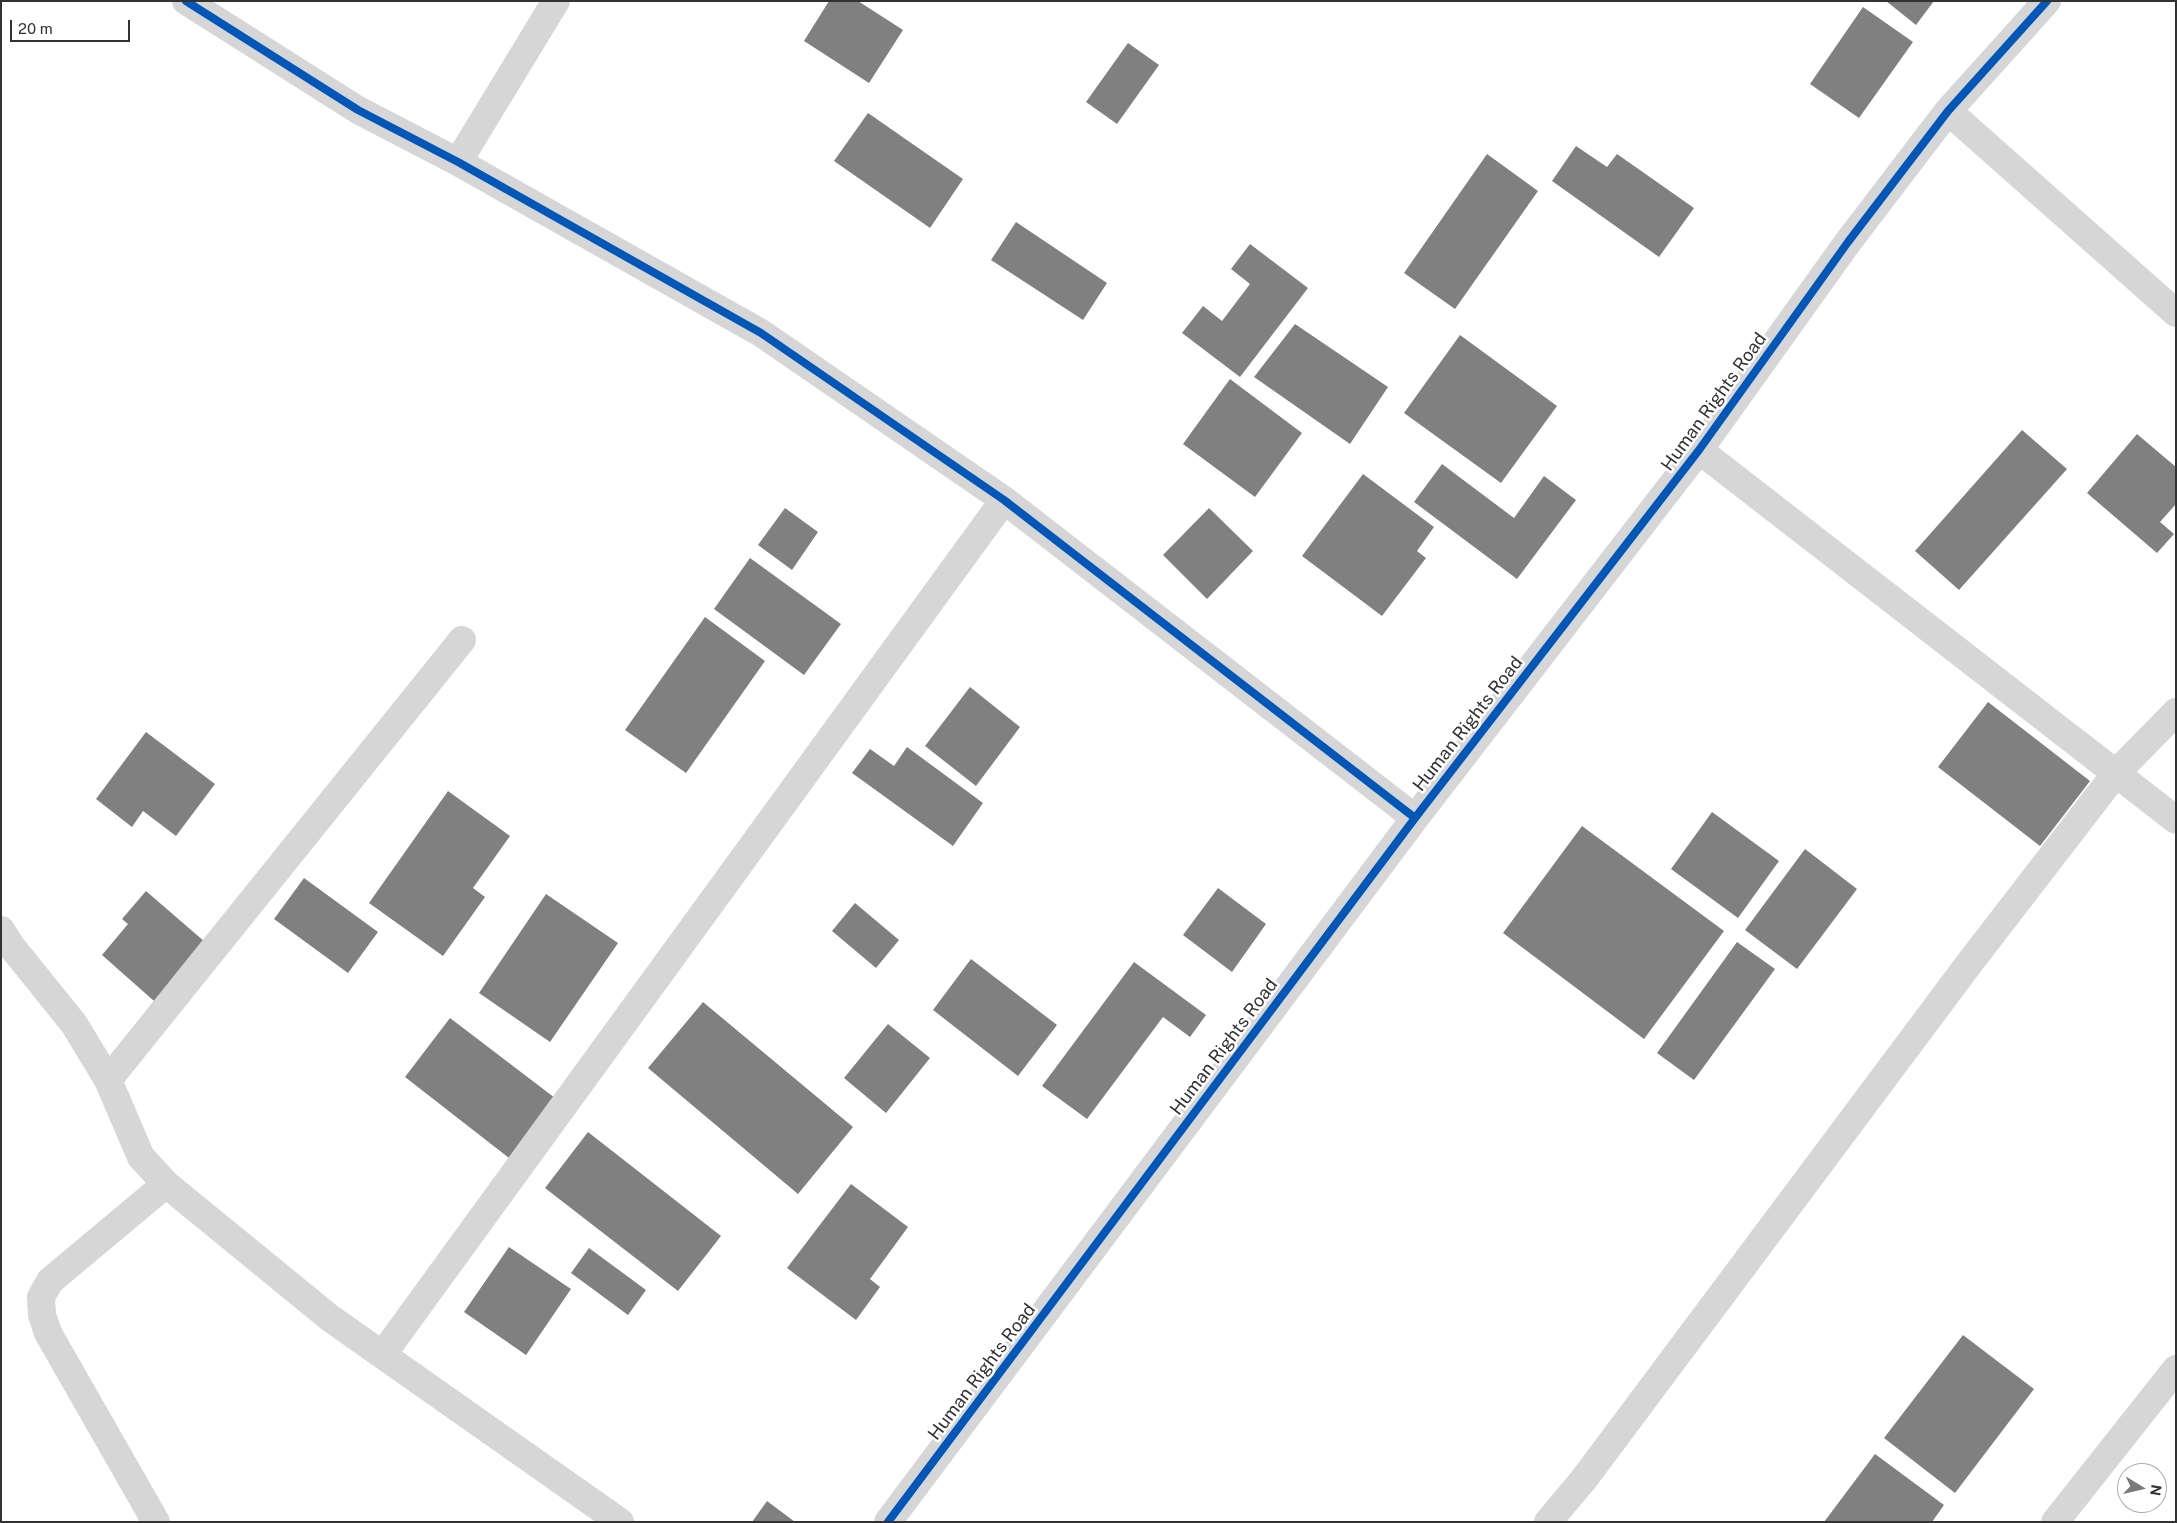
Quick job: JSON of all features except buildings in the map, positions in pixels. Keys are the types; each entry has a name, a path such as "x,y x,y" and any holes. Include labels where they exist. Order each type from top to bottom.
{"street":[{"path":"186,1 358,110 458,162 761,333 1004,500 1414,818"},
{"path":"458,162 556,1"},
{"name":"Human Rights Road","path":"888,1522 1414,818 1700,450 1848,242 1948,112 2047,1"},
{"path":"1948,112 2176,313"},
{"path":"1700,450 2176,820"},
{"path":"383,1354 1004,500"},
{"path":"108,1080 462,640"},
{"path":"1548,1522 1584,1478 1956,981 2116,773 2176,712"},
{"path":"1,930 12,947 74,1024 108,1080 141,1158 166,1184 330,1318 620,1522"},
{"path":"156,1522 48,1333 42,1315 41,1297 50,1280 166,1184"},
{"path":"2055,1522 2176,1369"}],"cycle path":[{"path":"186,1 358,110 458,162 761,333 1004,500 1415,818"},
{"path":"888,1522 1415,818 1699,450 1848,242 1948,111 2047,1"}]}
